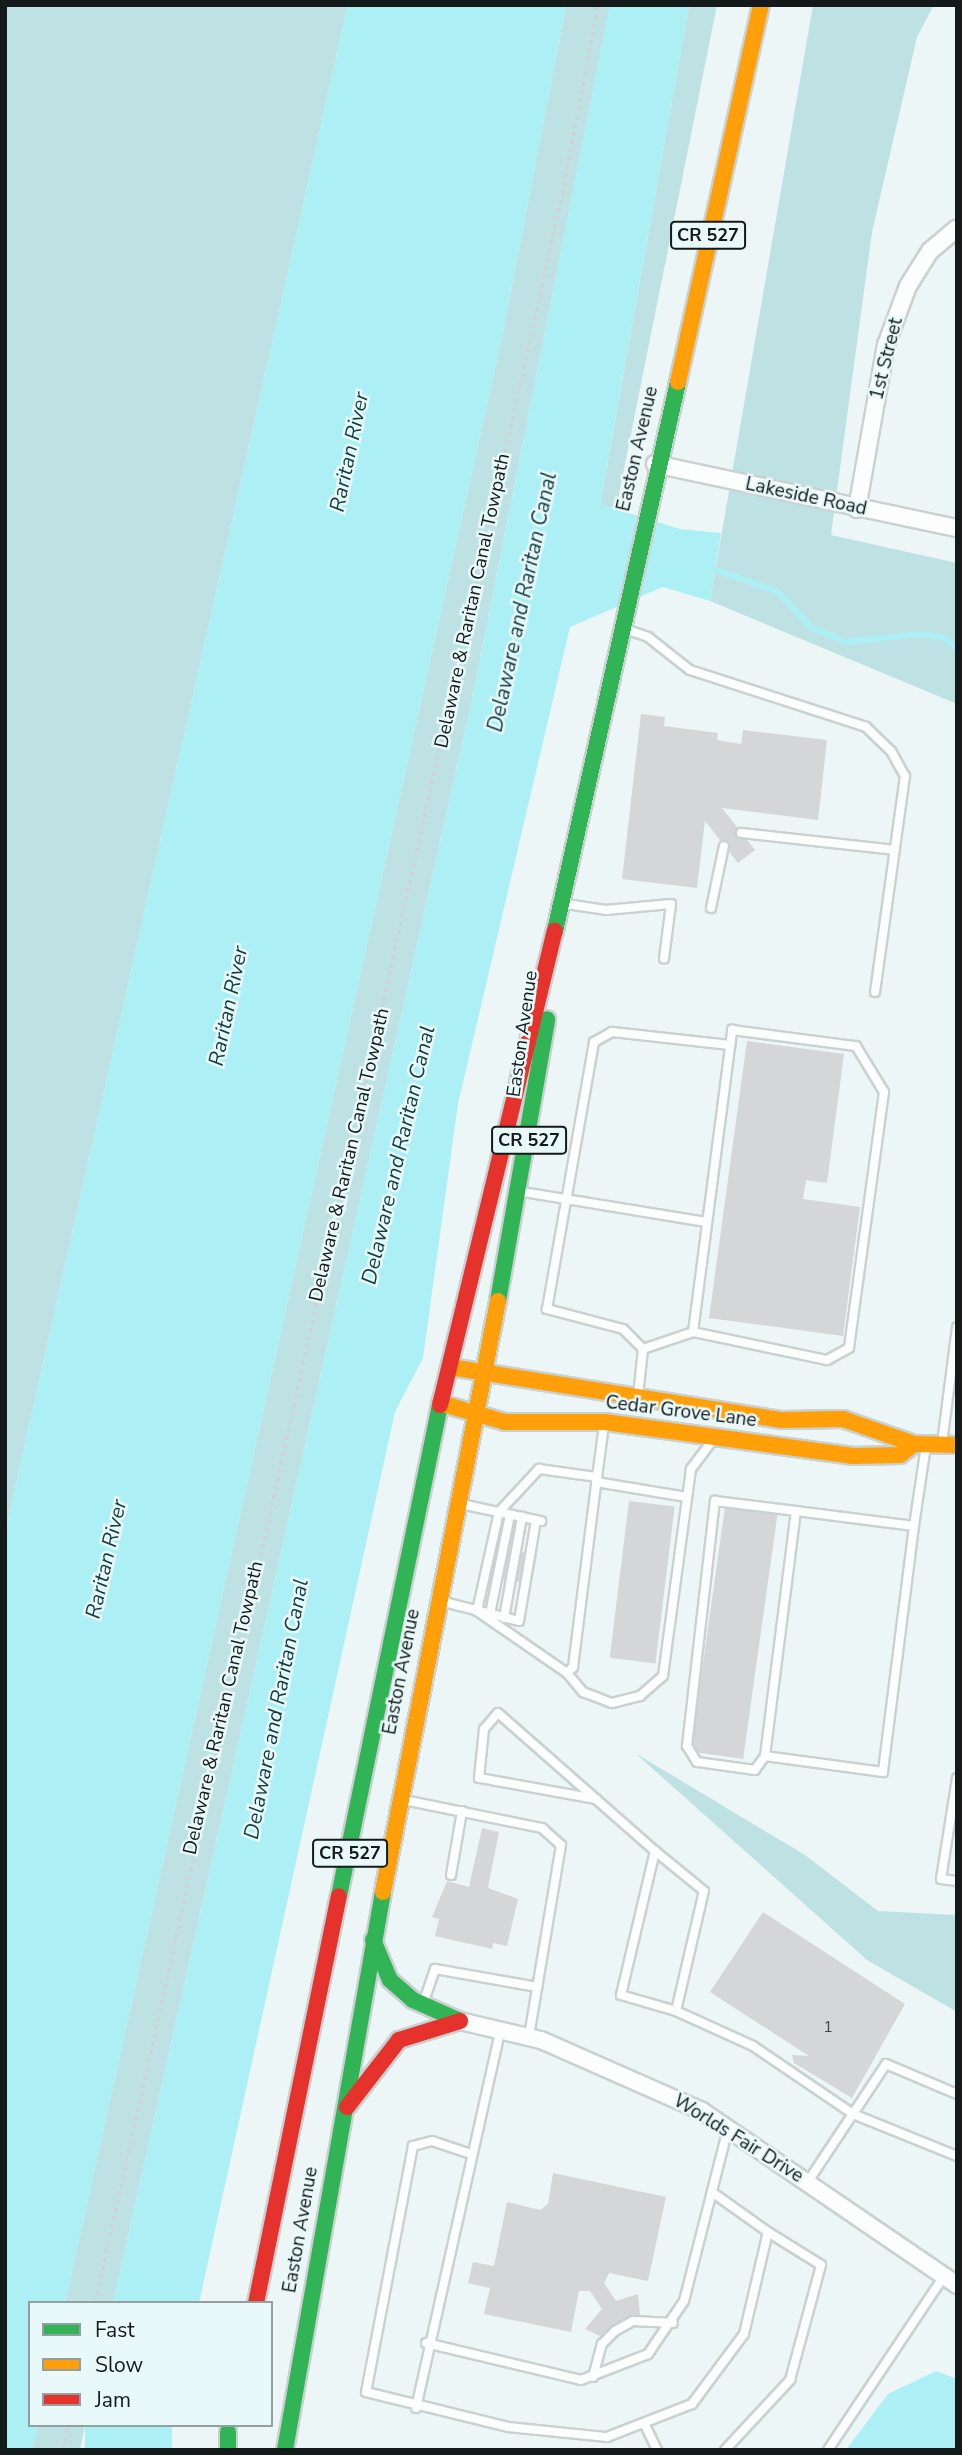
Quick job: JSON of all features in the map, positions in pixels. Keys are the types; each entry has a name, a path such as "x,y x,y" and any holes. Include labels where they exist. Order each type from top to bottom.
{"main road":[{"name":"Easton Avenue","path":"256,2301 440,1403 562,903 655,464 761,5"},
{"name":"Easton Avenue","path":"285,2450 399,1799 520,1191 562,903"},
{"name":"Cedar Grove Lane","path":"450,1367 782,1420 843,1419 935,1444"},
{"name":"Cedar Grove Lane","path":"440,1403 505,1422 605,1422 852,1456 901,1455 935,1444"},
{"path":"373,1940 390,1980 423,2005 460,2021"},
{"path":"342,2114 399,2040 460,2021"},
{"path":"226,2450 229,2429"}],"street":[{"name":"1st Street","path":"857,509 886,345 908,286 930,251 957,228"},
{"name":"Lakeside Road","path":"655,464 857,509 957,528"},
{"name":"Worlds Fair Drive","path":"460,2021 529,2037 632,2077 728,2129 951,2280"}],"lane":[{"path":"619,627 648,637 690,670 866,727 891,751 905,776 875,992"},
{"path":"741,833 894,850"},
{"path":"711,908 724,846"},
{"path":"562,903 606,910 671,904 664,959"},
{"path":"643,1349 693,1332 827,1360 849,1348 884,1092 856,1046 732,1030 693,1332"},
{"path":"643,1349 623,1329 547,1309 594,1042 612,1032 730,1045"},
{"path":"520,1191 707,1222"},
{"path":"765,1756 883,1772 914,1526 935,1444 957,1327"},
{"path":"638,1399 643,1349"},
{"path":"567,1673 573,1667 605,1422"},
{"path":"477,1611 567,1673 583,1692 612,1703 640,1696 663,1676 691,1469 715,1438"},
{"path":"477,1611 499,1512 540,1469 687,1497"},
{"path":"796,1511 765,1756 755,1770 709,1764 689,1756 687,1746 715,1501 796,1511 914,1526"},
{"path":"438,1600 519,1621 538,1520 458,1504"},
{"path":"490,1614 510,1515"},
{"path":"504,1618 522,1517"},
{"path":"596,1799 479,1778 484,1729 498,1713 704,1891 676,2011"},
{"path":"957,1778 953,1821 941,1879 957,1881"},
{"path":"399,1799 542,1828 561,1844 529,2037"},
{"path":"451,1875 462,1811"},
{"path":"655,1851 621,1996 676,2011 754,2046 853,2114 957,2156"},
{"path":"423,2005 435,1969 537,1987"},
{"path":"416,2408 426,2343 500,2031"},
{"path":"807,2183 886,2064 957,2094"},
{"path":"426,2343 551,2375 593,2377 648,2354 673,2323 728,2129"},
{"path":"471,2154 432,2141 413,2146 366,2392 416,2408 607,2437 692,2404 744,2334 768,2232"},
{"path":"712,2192 821,2265 790,2380 724,2450"},
{"path":"828,2450 951,2280"},
{"path":"593,2377 602,2344 615,2331 633,2320 673,2323"},
{"path":"644,2423 657,2450"}],"path":[{"name":"Delaware & Raritan Canal Towpath","path":"95,2301 556,221 598,5"},
{"path":"63,2450 68,2427"}],"shaded area":[{"path":"5,5 348,5 5,1533"},
{"path":"566,5 610,5 473,695 113,2301 65,2301 502,337"},
{"path":"689,5 717,5 616,509 600,505"},
{"path":"813,5 934,5 917,37 872,232 831,535 957,563 957,704 710,601"},
{"path":"635,1753 805,1855 878,1911 957,1915 957,2012 867,1960"},
{"path":"38,2427 85,2427 80,2450 32,2450"}],"water":[{"name":"Raritan River","path":"348,5 566,5 502,337 65,2301 28,2301 28,2427 38,2427 32,2450 5,2450 5,1533"},
{"name":"Delaware and Raritan Canal","path":"610,5 689,5 600,504 680,529 721,533 710,601 663,587 570,627 458,1104 423,1358 395,1412 199,2301 113,2301 473,695"},
{"path":"936,2371 957,2379 957,2450 846,2450 888,2394"},
{"path":"85,2427 172,2427 172,2450 85,2450"}],"building":[{"path":"641,714 665,717 664,726 718,733 717,740 741,744 743,730 827,740 818,820 722,808 755,850 738,863 705,821 697,888 622,879"},
{"path":"747,1041 844,1054 827,1183 806,1180 803,1199 860,1207 843,1336 709,1318"},
{"path":"629,1501 675,1507 655,1663 610,1658"},
{"path":"725,1507 777,1514 743,1759 691,1752"},
{"path":"486,1545 537,1555 531,1584 480,1574"},
{"path":"482,1828 499,1832 488,1888 518,1899 507,1946 493,1943 492,1949 435,1936 439,1919 432,1917 447,1881 469,1887"},
{"path":"763,1912 905,2004 852,2098 794,2063 792,2055 809,2056 710,1992"},
{"path":"553,2173 666,2197 648,2281 609,2273 604,2283 616,2301 638,2294 640,2315 620,2322 604,2338 585,2329 602,2309 590,2291 579,2291 571,2332 484,2314 490,2288 468,2283 473,2262 494,2266 507,2202 540,2210 548,2204"}],"waterway":[{"path":"710,568 778,592 812,628 846,642 921,634 945,638 957,648"}],"traffic: fast":[{"path":"555,931 678,382"},
{"path":"498,1301 547,1019"},
{"path":"339,1896 440,1405"},
{"path":"285,2450 383,1892"},
{"path":"373,1940 390,1980 413,2000 460,2021"},
{"path":"228,2432 228,2450"}],"traffic: slow":[{"path":"678,382 761,5"},
{"path":"383,1892 498,1301"},
{"path":"450,1367 782,1420 843,1419 914,1444 957,1445"},
{"path":"440,1403 505,1422 605,1422 852,1456 900,1455 914,1444"}],"traffic: jam":[{"path":"440,1405 555,931"},
{"path":"256,2301 339,1896"},
{"path":"347,2107 399,2040 460,2021"}]}
